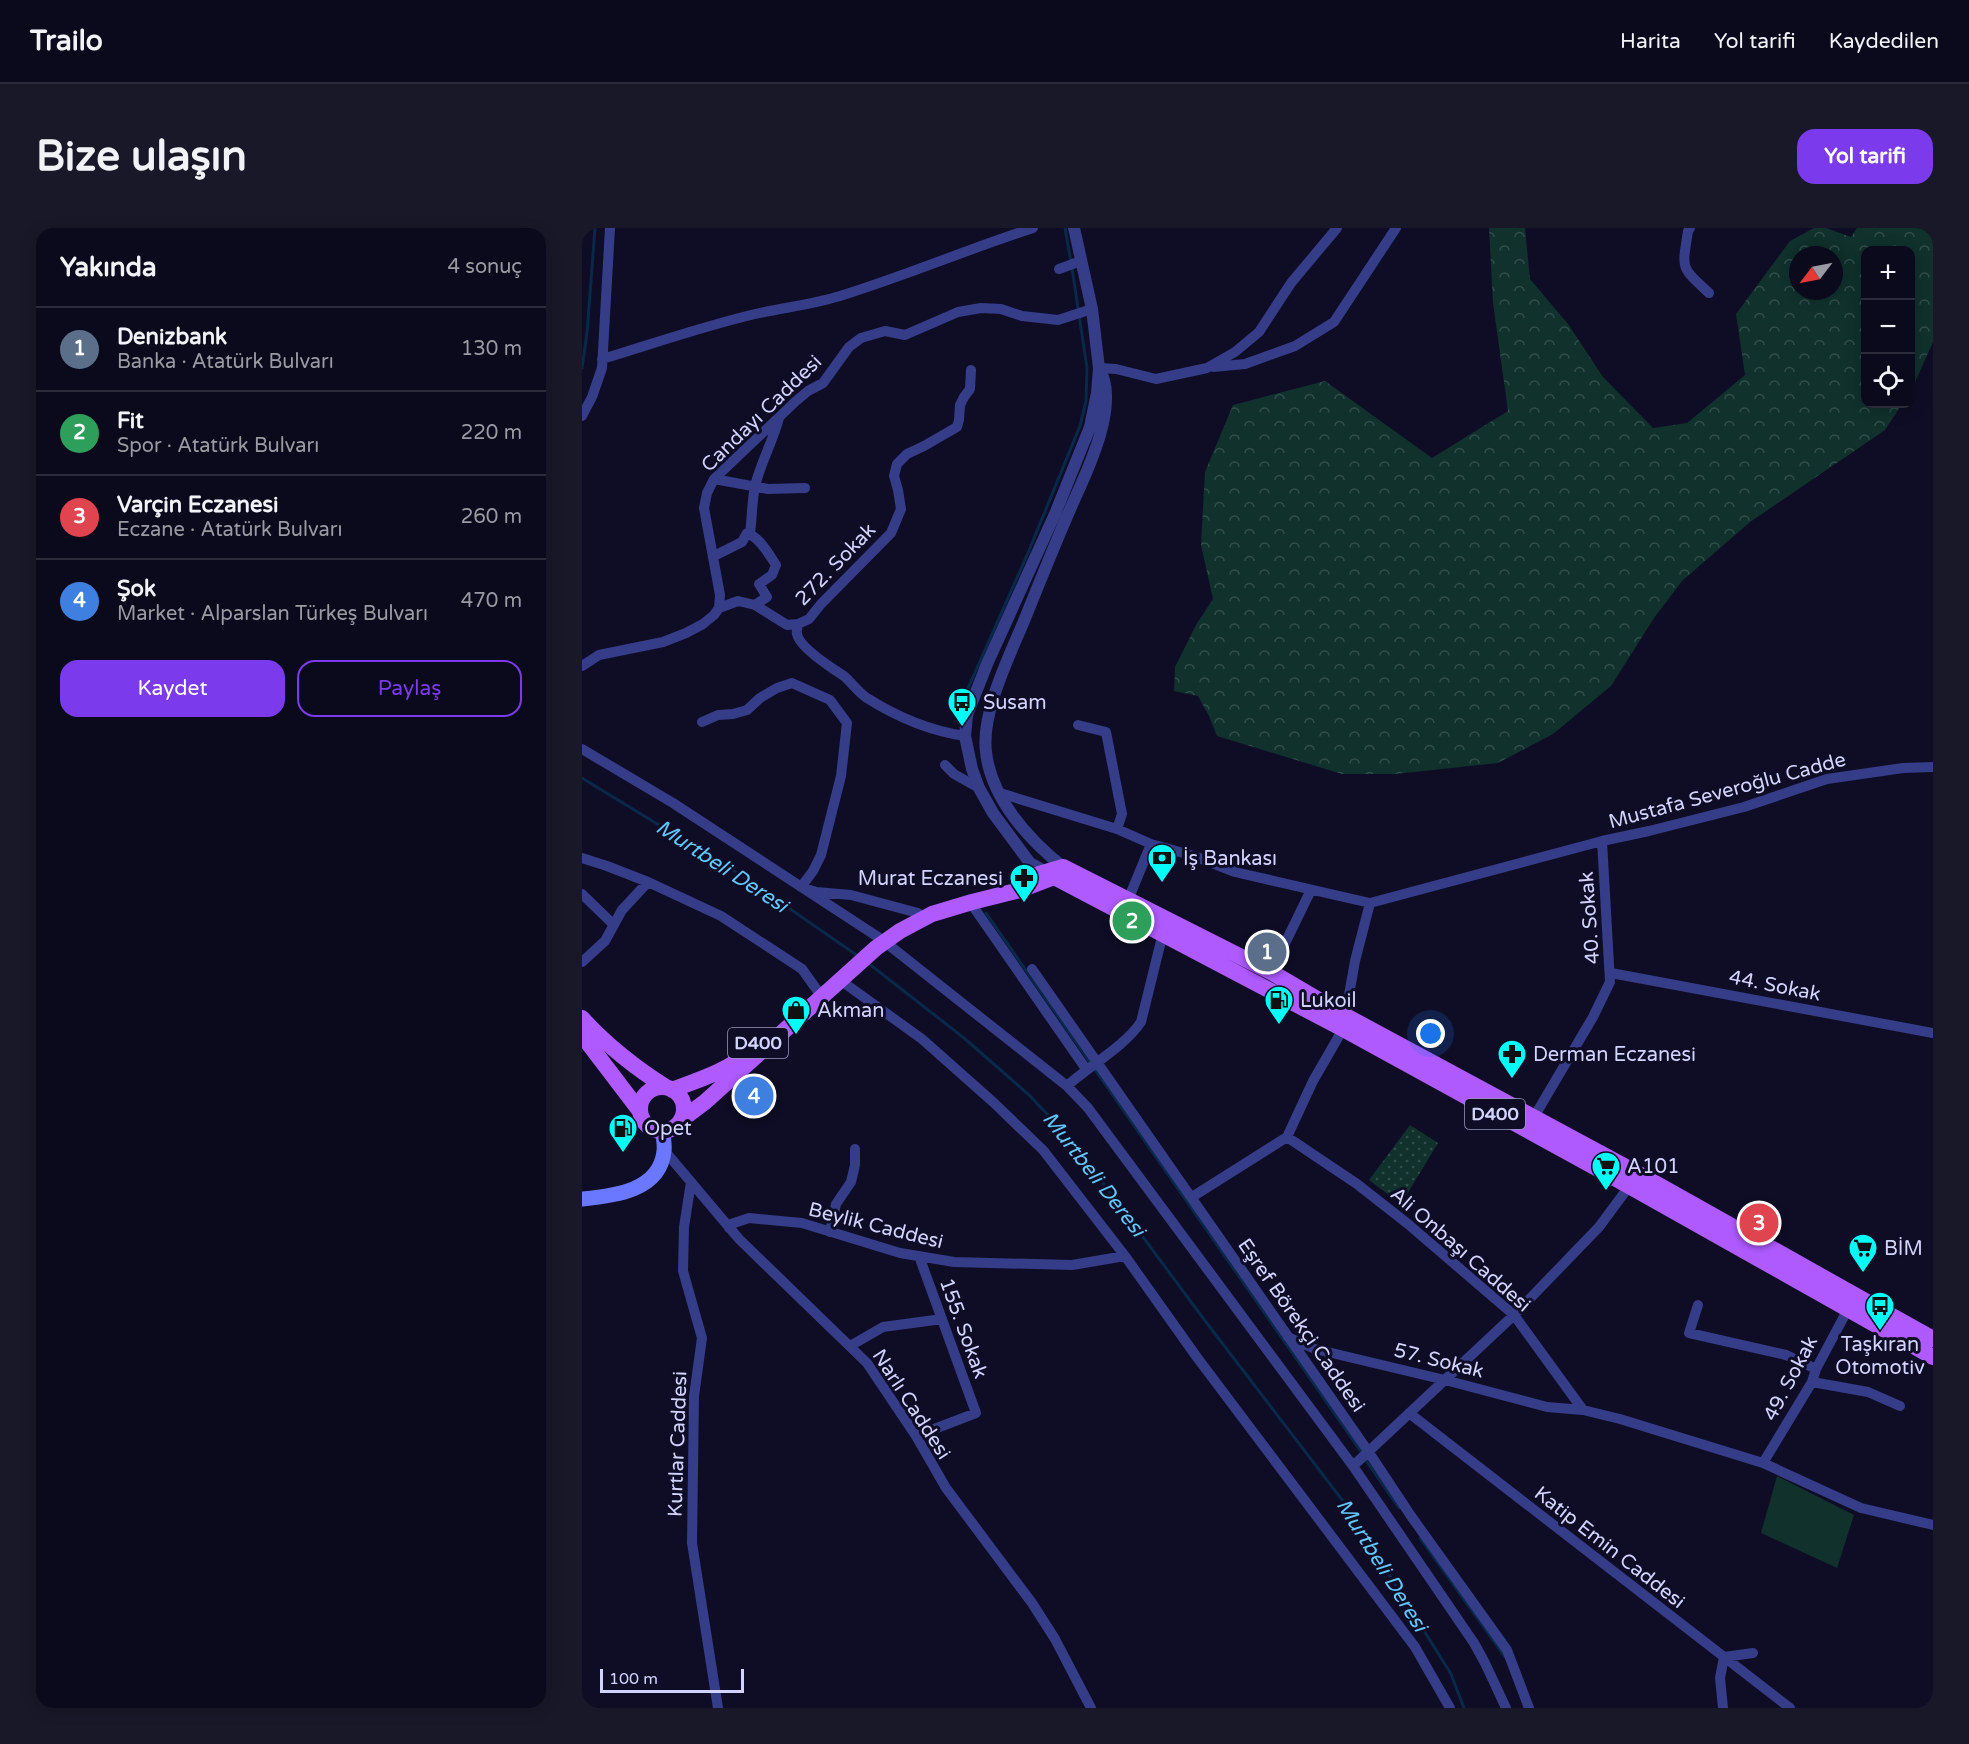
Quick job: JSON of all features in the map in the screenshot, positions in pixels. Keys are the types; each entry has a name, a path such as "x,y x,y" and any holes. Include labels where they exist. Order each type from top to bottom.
{"main road":[{"name":"D400","path":"878,942 933,914 1050,871 1163,933 1534,1117 1848,1309 1933,1357"},
{"name":"D400","path":"663,1132 670,1130 705,1102 836,979 903,920 949,901 1050,871 1128,900 1271,972 1343,1022 1933,1339"},
{"name":"D400","path":"639,1110 642,1097 647,1092 659,1087 669,1088 709,1076 743,1057 817,990 836,979"},
{"path":"582,1018 651,1078 669,1088 682,1100 684,1107 681,1120"},
{"path":"582,1035 639,1110 644,1123 656,1131 663,1132 664,1150 661,1164 652,1178 643,1185 615,1196 582,1199"}],"street":[{"path":"582,416 592,397 602,368 610,228"},
{"path":"602,359 751,315 839,296 1033,228"},
{"path":"1050,871 1000,793 989,768 985,750 990,710 1002,675 1088,470 1106,406 1106,386 1071,265 1074,228"},
{"path":"1207,368 1235,352 1259,332 1291,283 1337,228"},
{"path":"1099,368 1116,369 1156,379 1207,368 1245,363 1295,346 1334,322 1396,228"},
{"path":"1690,228 1684,264 1686,271 1709,293"},
{"name":"Candayı Caddesi","path":"719,608 720,595 704,508 707,492 714,479 741,451 808,391 823,382 849,347 861,338 885,331 905,335 958,312 981,308 1001,309 1042,320 1058,320 1083,312"},
{"path":"1050,871 1030,864 993,813 979,788 972,769 965,736 967,715 987,664 1071,477 1090,427 1099,368"},
{"name":"272. Sokak","path":"755,605 787,625 798,624 809,619 891,533 901,509 894,476 897,464 907,454 957,427 960,405 970,389 971,370"},
{"path":"750,534 755,487 780,417"},
{"path":"714,479 768,489 805,488"},
{"path":"714,556 742,542 747,533 750,534"},
{"path":"582,666 599,655 663,642 686,633 703,624 719,608 738,601 755,605 767,597 759,584 772,575 776,565 765,547 750,534"},
{"path":"798,624 797,634 800,641 821,661 846,678 865,697 924,726 943,733 965,736"},
{"path":"702,722 747,710 777,687 792,683 830,700 847,723 841,776 821,855 801,887"},
{"path":"1078,725 1106,732 1122,814 1117,829"},
{"path":"582,750 673,803 801,887 920,971 1067,1086 1088,1107 1362,1457 1474,1642 1506,1708"},
{"path":"945,765 954,774 979,788"},
{"name":"Mustafa Severoğlu Cadde","path":"1370,903 1602,841 1744,807 1827,779 1933,766"},
{"path":"1000,793 1117,829 1151,844 1194,856 1235,872 1370,903 1343,1022 1287,1137 1192,1197"},
{"name":"40. Sokak","path":"1534,1117 1593,1017 1610,982 1602,841"},
{"path":"1128,900 1151,844"},
{"path":"582,858 648,882 721,916 802,969 817,990"},
{"path":"582,962 605,941 622,910 648,882"},
{"path":"801,887 816,892 851,895 918,913"},
{"path":"1271,972 1311,890"},
{"path":"582,894 614,925"},
{"name":"Eşref Börekçi Caddesi","path":"970,902 1192,1197 1288,1337 1362,1457 1411,1516 1507,1650 1529,1708"},
{"path":"1067,1086 1133,1033 1141,1022 1163,933"},
{"name":"Eşref Börekçi Caddesi","path":"1032,969 1091,1065"},
{"name":"44. Sokak","path":"1611,973 1933,1033"},
{"path":"836,979 922,1039 1043,1150 1415,1647 1450,1708"},
{"name":"Ali Onbaşı Caddesi","path":"1287,1137 1357,1184 1408,1224 1514,1315 1583,1410"},
{"path":"830,1232 836,1204 851,1182 855,1165 855,1149"},
{"name":"Narlı Caddesi","path":"664,1150 752,1253 867,1363 916,1436 946,1488 1032,1603 1055,1639 1091,1708"},
{"path":"1362,1457 1514,1315 1599,1227 1634,1180"},
{"name":"Kurtlar Caddesi","path":"691,1182 684,1227 683,1270 702,1338 694,1396 692,1543 718,1708"},
{"name":"Beylik Caddesi","path":"729,1228 731,1224 749,1218 802,1223 882,1248 954,1262 1072,1265 1125,1257"},
{"name":"155. Sokak","path":"916,1436 976,1413 918,1256"},
{"path":"1698,1305 1689,1333 1786,1355 1816,1369"},
{"name":"49. Sokak","path":"1763,1463 1812,1382 1816,1369 1848,1309"},
{"path":"850,1346 883,1327 942,1319"},
{"name":"57. Sokak","path":"1288,1337 1315,1349 1547,1407 1583,1410"},
{"path":"1812,1382 1868,1392 1900,1406"},
{"path":"1583,1410 1620,1419 1763,1463 1861,1508 1933,1525"},
{"name":"Katip Emin Caddesi","path":"1409,1413 1790,1708"},
{"path":"1724,1708 1720,1678 1724,1657 1753,1653"}],"green space":[{"path":"1489,228 1525,228 1530,279 1568,324 1603,377 1653,428 1687,423 1745,375 1736,314 1790,241 1814,228 1826,228 1851,237 1857,228 1933,228 1933,342 1915,382 1915,246 1861,246 1861,408 1899,408 1885,430 1750,522 1682,581 1654,618 1611,686 1553,734 1498,763 1395,774 1342,774 1217,736 1198,696 1174,691 1175,667 1196,625 1213,599 1201,545 1205,472 1233,405 1325,381 1432,458 1508,411 1493,303"},
{"path":"1410,1125 1438,1143 1401,1204 1369,1180"},
{"path":"1777,1476 1854,1515 1837,1568 1761,1533"}],"waterway":[{"name":"Murtbeli Deresi","path":"582,368 595,228"},
{"path":"1065,228 1071,262"},
{"path":"958,721 965,695 1028,553 1080,426 1086,401 1087,368 1072,268"},
{"name":"Murtbeli Deresi","path":"582,778 744,877 858,956"},
{"path":"986,913 1362,1453"},
{"name":"Murtbeli Deresi","path":"868,963 964,1038 1029,1095 1068,1136 1343,1501 1451,1674 1464,1708"},
{"path":"1365,1459 1399,1508"},
{"path":"1420,1538 1505,1657"}],"place":[{"name":"Susam","path":"962,728"},
{"name":"İş Bankası","path":"1162,884"},
{"name":"Murat Eczanesi","path":"1024,904"},
{"name":"Fit","path":"1132,921"},
{"name":"Denizbank","path":"1267,952"},
{"name":"Lukoil","path":"1279,1026"},
{"name":"Akman","path":"796,1036"},
{"name":"Derman Eczanesi","path":"1512,1080"},
{"name":"Şok","path":"754,1096"},
{"name":"Opet","path":"623,1154"},
{"name":"A101","path":"1606,1192"},
{"name":"Varçin Eczanesi","path":"1759,1223"},
{"name":"BİM","path":"1863,1274"},
{"name":"Taşkıran Otomotiv","path":"1880,1332"}]}
